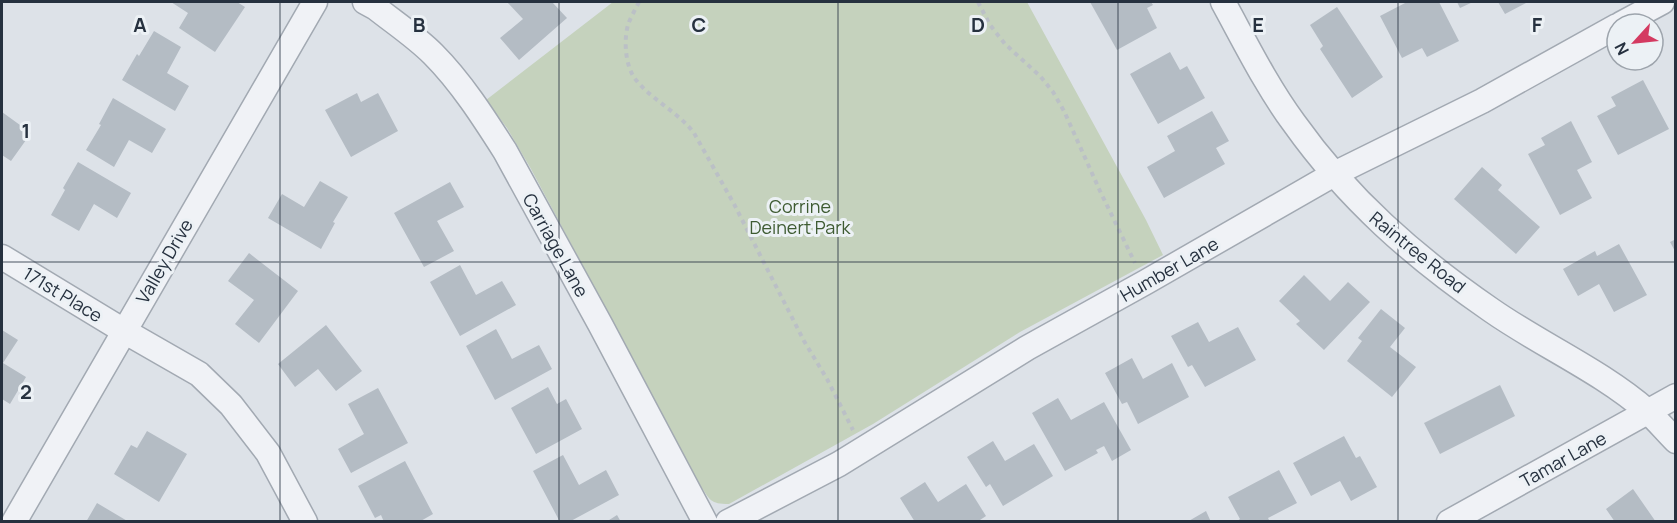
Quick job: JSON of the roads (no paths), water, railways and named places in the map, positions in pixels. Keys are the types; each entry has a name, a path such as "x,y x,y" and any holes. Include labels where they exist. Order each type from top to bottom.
{"street":[{"name":"Valley Drive","path":"14,522 315,2"},
{"name":"Carriage Lane","path":"365,2 376,8 433,54 467,95 505,151 705,522"},
{"name":"Raintree Road","path":"1223,2 1263,75 1293,122 1334,174 1370,214 1409,249 1492,311 1607,382 1647,411 1676,441"},
{"path":"1643,12 1662,2"},
{"name":"Humber Lane","path":"728,522 839,464 1027,348 1334,174 1482,100 1605,33"},
{"name":"171st Place","path":"2,257 199,374 231,405 268,453 305,522"},
{"name":"Tamar Lane","path":"1449,522 1676,396"}],"park label":[{"name":"Corrine Deinert Park","path":"800,216"}]}
